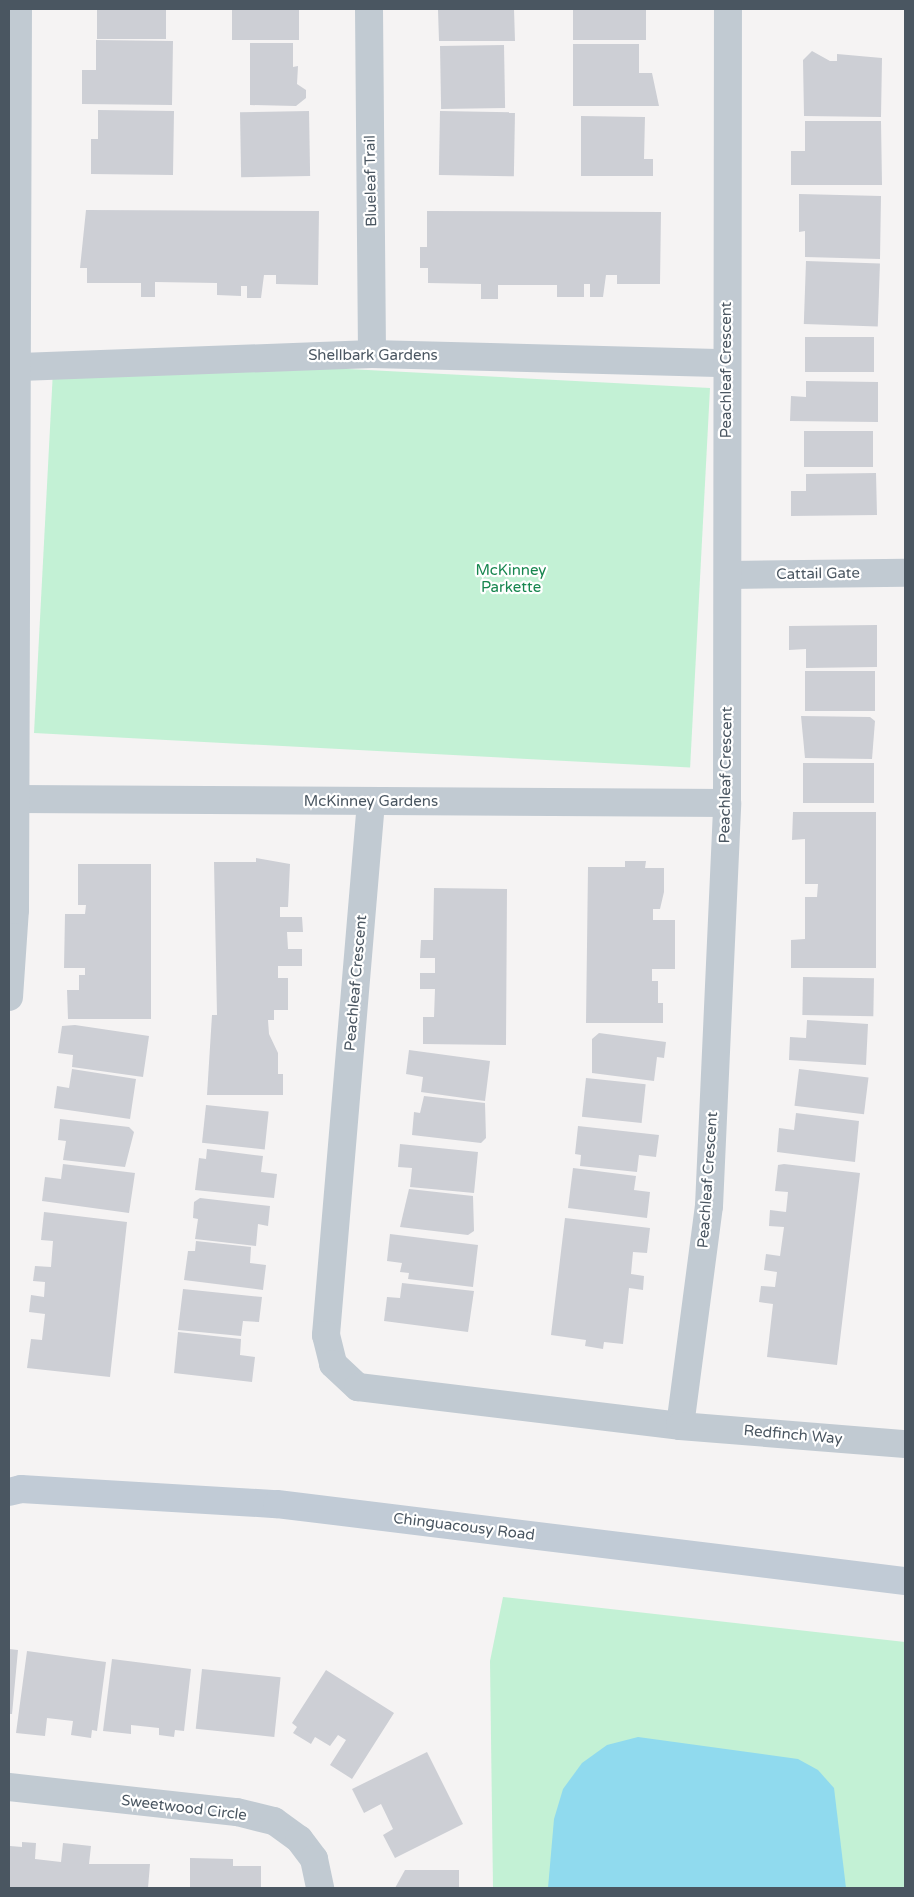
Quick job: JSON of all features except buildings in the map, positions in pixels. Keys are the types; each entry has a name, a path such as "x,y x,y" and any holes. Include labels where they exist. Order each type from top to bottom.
{"main road":[{"name":"Chinguacousy Road","path":"13,1487 277,1504 905,1581"}],"street":[{"path":"9,998 16,798 13,572 20,367 18,9"},
{"name":"Blueleaf Trail","path":"369,9 372,354"},
{"name":"Peachleaf Crescent","path":"371,802 326,1335 333,1364 358,1387 680,1426 709,1206 727,803 730,576 727,363 728,9"},
{"name":"Shellbark Gardens","path":"20,367 372,354 727,363"},
{"name":"Cattail Gate","path":"730,576 905,573"},
{"name":"McKinney Gardens","path":"16,798 371,802 727,803"},
{"name":"Redfinch Way","path":"680,1426 905,1444"},
{"name":"Sweetwood Circle","path":"9,1787 237,1812 274,1821 299,1839 314,1859 320,1888"}],"green space":[{"name":"McKinney Parkette","path":"54,354 710,388 690,767 34,733"},
{"path":"503,1597 905,1642 905,1888 493,1888 490,1661"}],"water":[{"path":"638,1737 798,1759 818,1770 834,1788 846,1888 548,1888 554,1819 563,1789 582,1763 607,1745"}]}
